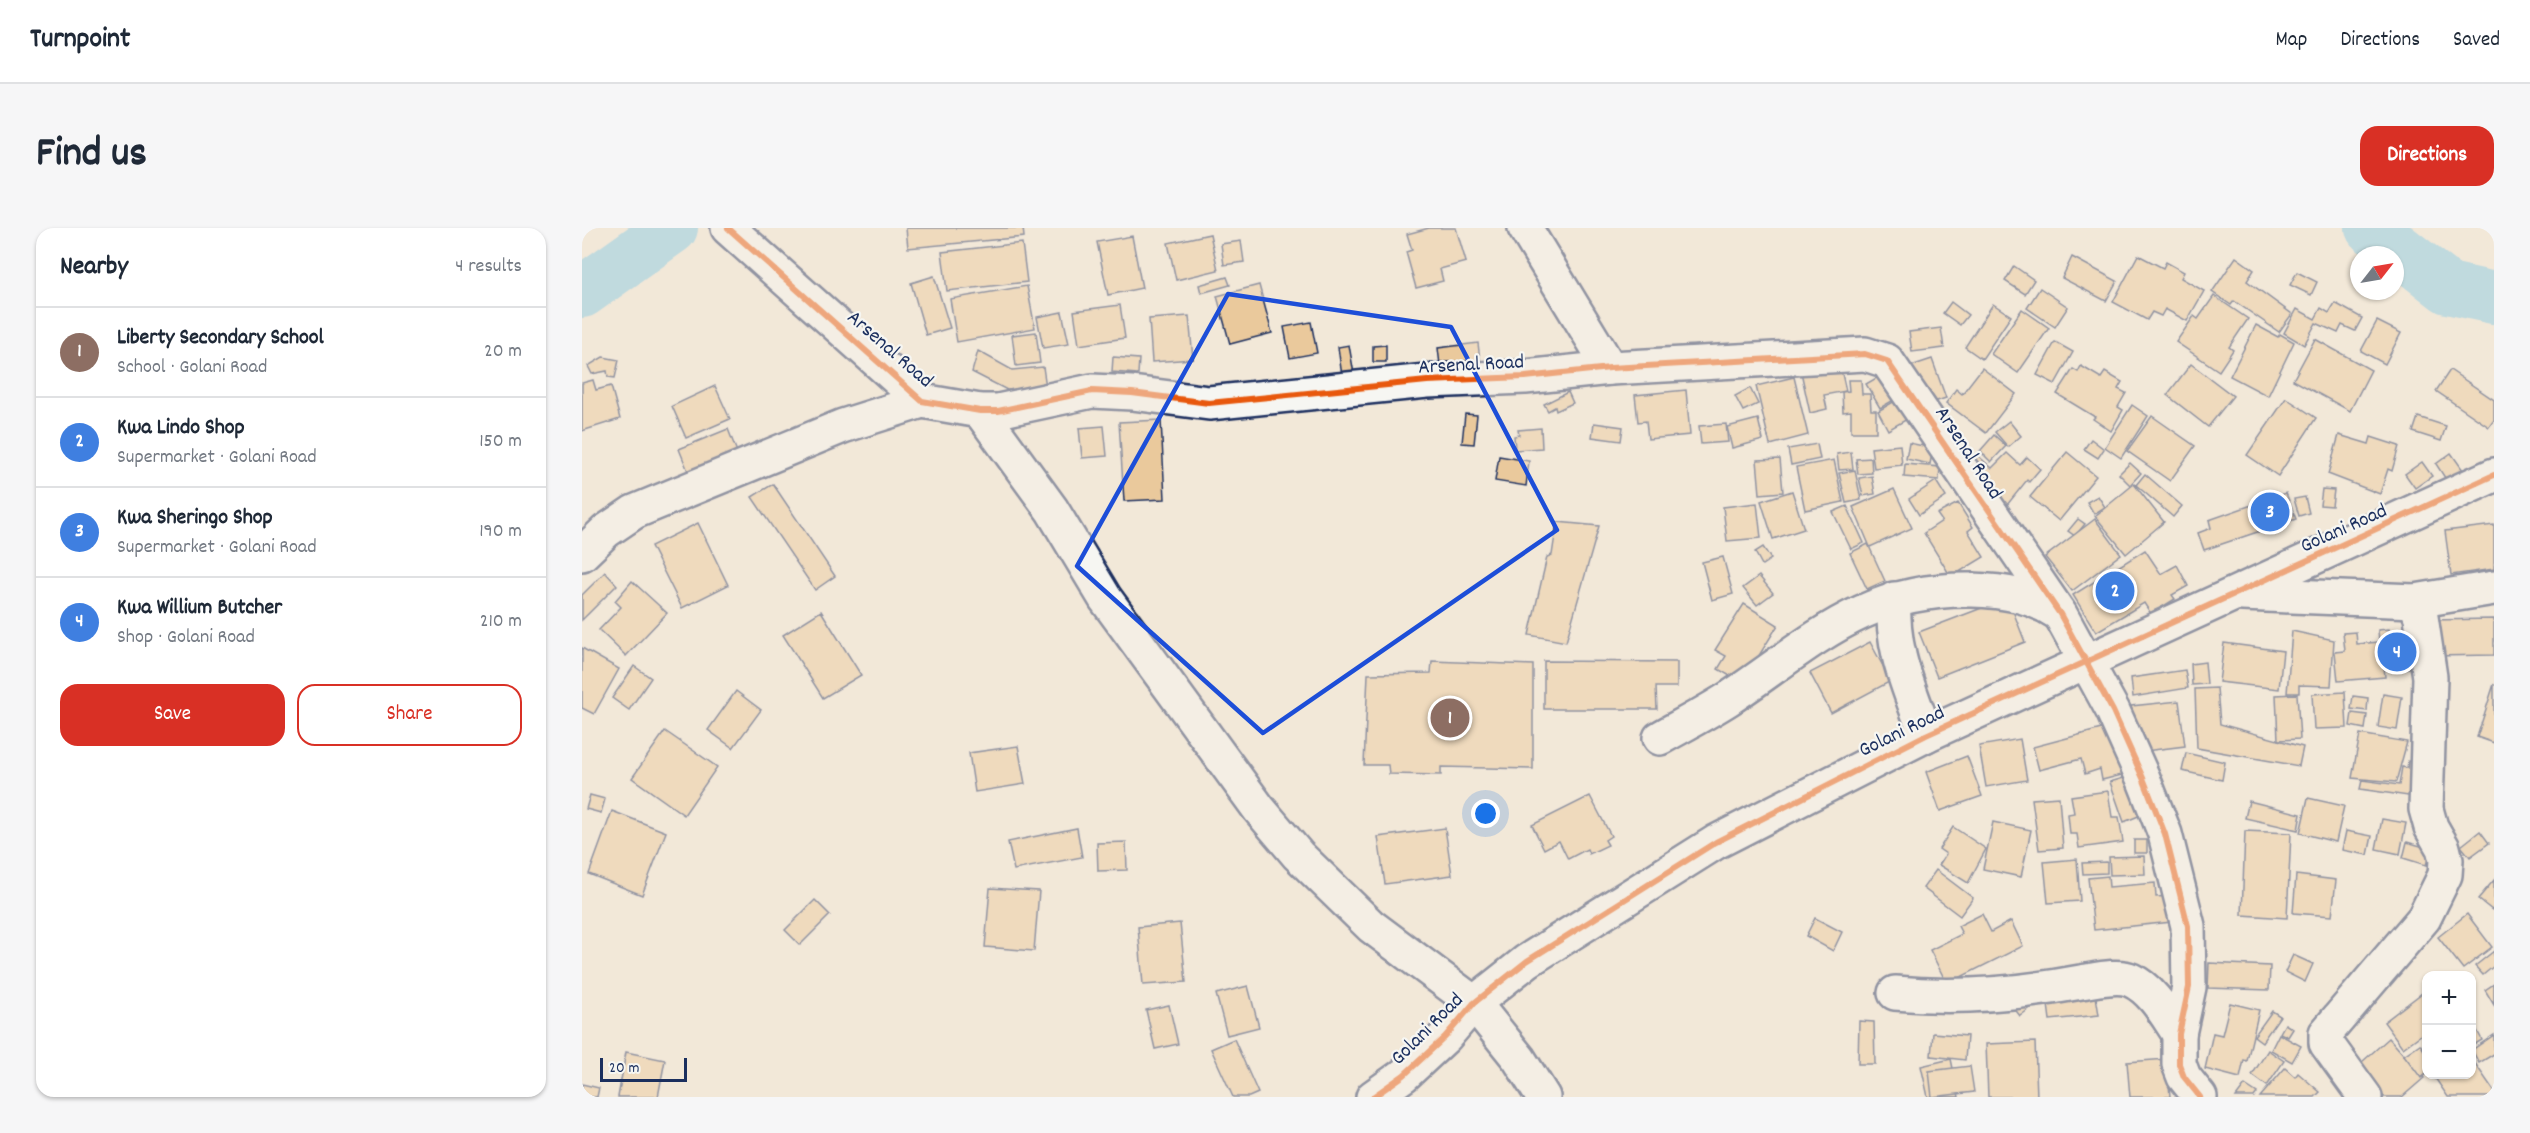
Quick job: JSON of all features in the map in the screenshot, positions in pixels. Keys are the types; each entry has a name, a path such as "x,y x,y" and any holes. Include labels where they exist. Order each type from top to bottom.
{"street":[{"name":"Arsenal Road","path":"728,228 922,401 980,411 998,411 1092,391 1132,393 1209,403 1427,381 1525,377 1610,368 1865,354 1887,361 2060,614 2114,711 2143,778 2165,834 2188,926 2189,987 2179,1034 2178,1064 2184,1077 2200,1097"},
{"path":"1525,228 1610,368"},
{"path":"582,554 606,531 634,512 843,426 922,401"},
{"path":"980,411 1052,510 1104,598 1218,756 1272,825 1298,855 1371,926 1474,1003 1520,1059 1543,1097"},
{"name":"Golani Road","path":"1373,1097 1404,1075 1445,1037 1474,1003 1527,962 1716,842 1926,735 2494,475"},
{"path":"2234,594 2415,601 2494,588"},
{"path":"1660,738 1728,699 1807,642 1848,618 1894,599 1944,590 2002,591 2034,600 2060,614"},
{"path":"1894,599 1893,620 1896,651 1926,735"},
{"path":"2366,1097 2326,1043 2326,1033 2424,918 2439,890 2446,860 2426,809 2430,677 2421,617 2415,601"},
{"path":"1895,993 1936,997 1990,996 2101,979 2130,979 2152,996 2179,1034"}],"highlighted area":[{"path":"1228,294 1451,327 1557,530 1263,733 1077,566"}],"building":[{"path":"906,228 1023,228 1024,237 908,248"},
{"path":"1429,228 1456,228 1466,262 1440,269 1443,281 1416,288 1406,252 1412,250 1407,234"},
{"path":"1210,234 1218,270 1176,280 1168,243"},
{"path":"1132,236 1142,288 1108,295 1097,242"},
{"path":"1241,241 1244,262 1224,265 1221,244"},
{"path":"1022,243 1027,282 947,291 942,252"},
{"path":"2138,255 2163,268 2166,262 2184,272 2181,278 2204,291 2187,321 2165,309 2161,316 2152,312 2147,320 2113,302"},
{"path":"2072,257 2117,281 2106,301 2062,278"},
{"path":"2236,257 2254,270 2247,281 2292,314 2279,332 2234,301 2231,305 2212,292"},
{"path":"2014,266 2034,280 2025,294 2005,281"},
{"path":"2297,272 2317,282 2311,295 2290,285"},
{"path":"934,276 950,328 926,335 911,283"},
{"path":"1227,277 1230,285 1201,293 1199,285"},
{"path":"1259,285 1272,333 1230,344 1217,296"},
{"path":"1027,286 1035,328 957,342 950,299"},
{"path":"2040,288 2068,307 2055,327 2027,308"},
{"path":"2214,296 2248,319 2229,347 2233,350 2219,371 2176,342 2194,316 2198,319"},
{"path":"1951,302 1968,315 1960,325 1943,313"},
{"path":"2335,303 2362,318 2355,331 2342,325 2338,333 2316,323 2304,345 2284,333 2297,309 2315,319 2321,308 2329,313"},
{"path":"1993,304 2011,316 1982,359 1965,347"},
{"path":"1120,305 1125,338 1079,345 1074,311"},
{"path":"2022,309 2049,328 2018,373 1991,354"},
{"path":"1062,312 1069,344 1043,348 1037,317"},
{"path":"1189,316 1193,359 1152,362 1149,319"},
{"path":"2377,321 2401,333 2385,364 2361,351"},
{"path":"1311,322 1317,353 1290,358 1284,327"},
{"path":"2256,325 2278,337 2280,334 2294,342 2268,396 2230,376"},
{"path":"1941,328 1944,348 1912,352 1909,332"},
{"path":"1036,332 1040,363 1016,366 1012,335"},
{"path":"2315,339 2371,370 2350,411 2293,380"},
{"path":"2055,342 2073,352 2055,384 2037,375"},
{"path":"1478,343 1480,360 1440,365 1438,348"},
{"path":"1349,345 1354,374 1342,376 1338,347"},
{"path":"1386,345 1386,362 1373,362 1373,346"},
{"path":"978,351 1012,370 1043,367 1046,387 1007,390 972,372"},
{"path":"603,357 619,360 615,378 608,377 607,371 592,374 588,366"},
{"path":"1113,357 1139,359 1138,374 1112,372"},
{"path":"1932,359 1946,398 1925,405 1911,366"},
{"path":"2191,364 2233,396 2208,427 2167,395"},
{"path":"1840,365 1846,391 1824,395 1827,409 1810,413 1801,372"},
{"path":"2081,366 2101,378 2105,372 2122,382 2118,389 2126,393 2118,407 2123,410 2111,431 2093,419 2095,417 2057,394 2073,369 2078,372"},
{"path":"1982,368 2016,394 1986,433 1946,403 1956,389 1962,394"},
{"path":"2450,370 2494,400 2494,420 2489,427 2436,391"},
{"path":"1885,373 1899,397 1880,408 1866,384"},
{"path":"1794,377 1808,435 1770,445 1756,386"},
{"path":"593,380 596,390 611,386 620,419 582,431 582,383"},
{"path":"1848,380 1861,380 1862,394 1870,394 1871,410 1876,410 1876,432 1851,432 1851,411 1843,412 1842,392 1849,391"},
{"path":"715,386 730,419 686,438 672,406"},
{"path":"1750,388 1758,404 1743,411 1735,396"},
{"path":"1686,390 1690,435 1648,439 1646,421 1638,422 1635,395"},
{"path":"1568,392 1573,403 1556,411 1555,407 1548,411 1544,404"},
{"path":"1900,398 1911,417 1888,430 1878,411"},
{"path":"2286,398 2316,418 2278,476 2247,455"},
{"path":"2132,405 2148,416 2121,458 2105,447"},
{"path":"1465,414 1477,415 1474,444 1462,443"},
{"path":"2152,416 2195,446 2170,481 2127,451"},
{"path":"2418,417 2446,426 2441,441 2413,432"},
{"path":"1758,419 1763,440 1732,448 1727,427"},
{"path":"1161,420 1165,499 1124,501 1119,422"},
{"path":"2009,421 2021,436 2008,447 1995,432"},
{"path":"1594,423 1623,427 1621,441 1592,437"},
{"path":"1726,424 1728,442 1701,444 1699,426"},
{"path":"1104,426 1107,456 1082,458 1079,428"},
{"path":"1541,428 1542,448 1515,450 1514,436 1519,435 1518,430"},
{"path":"728,429 737,452 688,471 679,449"},
{"path":"1994,435 2006,446 1991,462 1980,451"},
{"path":"2339,435 2369,444 2371,437 2399,446 2392,471 2388,469 2380,494 2328,474"},
{"path":"2091,439 2104,449 2098,458 2084,449"},
{"path":"1909,443 1933,448 1930,464 1906,459"},
{"path":"1817,444 1820,459 1791,465 1788,449"},
{"path":"1900,445 1902,465 1874,468 1871,448"},
{"path":"1851,452 1853,469 1839,470 1837,454"},
{"path":"2067,452 2096,476 2059,521 2030,497"},
{"path":"2007,453 2020,465 2027,457 2040,469 2029,482 2027,480 2007,505 1965,466 1976,454 1992,468"},
{"path":"2451,453 2463,470 2447,481 2436,464"},
{"path":"1499,456 1529,461 1526,486 1495,481"},
{"path":"1871,458 1872,473 1858,474 1856,459"},
{"path":"1780,459 1783,492 1760,494 1757,460"},
{"path":"1834,460 1843,502 1805,510 1796,467"},
{"path":"2422,462 2432,476 2415,488 2405,474"},
{"path":"2130,463 2141,473 2130,485 2119,474"},
{"path":"1905,464 1940,467 1939,480 1904,477"},
{"path":"1855,470 1861,500 1846,503 1839,473"},
{"path":"2145,474 2182,506 2173,517 2136,485"},
{"path":"1872,476 1875,494 1863,496 1859,478"},
{"path":"1936,481 1946,497 1919,515 1909,499"},
{"path":"773,484 835,576 815,590 752,497"},
{"path":"2134,484 2164,522 2126,554 2095,516"},
{"path":"1894,489 1912,528 1870,547 1853,507"},
{"path":"2322,489 2334,490 2332,506 2320,505"},
{"path":"1792,491 1804,529 1773,539 1761,501"},
{"path":"2286,493 2296,519 2204,550 2198,533 2211,528 2209,520"},
{"path":"2098,496 2105,507 2094,514 2087,502"},
{"path":"2305,497 2309,513 2299,516 2294,499"},
{"path":"1757,503 1761,538 1727,541 1723,507"},
{"path":"1958,503 1973,527 1968,531 1984,557 1951,577 1924,533 1942,521 1937,514"},
{"path":"1847,506 1864,543 1851,549 1833,512"},
{"path":"2078,519 2085,524 2075,536 2068,531"},
{"path":"2095,519 2121,554 2072,591 2045,557"},
{"path":"1557,522 1599,526 1566,642 1529,635 1547,557 1552,555"},
{"path":"698,523 728,585 682,608 651,546"},
{"path":"2494,525 2494,569 2451,575 2445,531"},
{"path":"1868,544 1885,581 1867,589 1850,553"},
{"path":"1763,547 1771,559 1762,565 1755,552"},
{"path":"2145,550 2161,574 2177,565 2188,586 2172,595 2175,599 2151,614 2144,603 2096,632 2073,595"},
{"path":"1723,557 1733,594 1712,600 1702,562"},
{"path":"605,572 617,585 582,620 582,595"},
{"path":"1759,576 1773,593 1757,605 1743,588"},
{"path":"632,581 667,613 626,656 599,630 621,607 615,601"},
{"path":"2008,598 2025,642 1937,677 1919,632"},
{"path":"1744,604 1778,625 1742,683 1718,669 1726,656 1715,650"},
{"path":"821,611 861,675 823,698 783,635"},
{"path":"2494,619 2494,655 2432,656 2430,620"},
{"path":"2389,629 2390,640 2416,637 2419,667 2397,669 2396,665 2384,666 2385,677 2338,681 2335,652 2345,651 2343,633 2356,632 2357,644 2379,642 2378,630"},
{"path":"2292,631 2334,640 2331,686 2299,685 2299,693 2287,693"},
{"path":"1870,642 1891,681 1831,713 1810,673"},
{"path":"2224,643 2283,651 2279,689 2219,682"},
{"path":"582,648 619,669 594,714 582,708"},
{"path":"1432,661 1533,665 1533,769 1441,767 1441,775 1389,774 1388,765 1364,765 1368,674 1431,673"},
{"path":"1544,661 1677,662 1677,687 1656,687 1657,709 1544,709"},
{"path":"2205,662 2207,684 2192,685 2191,664"},
{"path":"634,666 651,678 629,710 612,698"},
{"path":"2185,670 2188,688 2133,697 2131,678"},
{"path":"2494,684 2494,743 2477,737"},
{"path":"2217,688 2220,724 2303,747 2299,766 2197,748 2195,689"},
{"path":"736,691 761,710 733,748 708,730"},
{"path":"2345,692 2347,728 2314,729 2312,694"},
{"path":"2297,694 2300,739 2278,740 2276,695"},
{"path":"2383,694 2402,697 2397,730 2378,727"},
{"path":"2353,696 2368,698 2367,711 2351,709"},
{"path":"2179,701 2185,746 2137,752 2131,706"},
{"path":"2352,713 2367,715 2365,729 2350,726"},
{"path":"2109,727 2122,775 2102,780 2100,769 2085,774 2081,759 2039,770 2033,747"},
{"path":"665,731 717,767 684,815 632,778"},
{"path":"2360,734 2407,742 2396,782 2352,778"},
{"path":"2020,739 2027,780 1986,787 1979,746"},
{"path":"1018,746 1025,784 975,792 969,753"},
{"path":"2186,753 2225,762 2222,780 2182,771"},
{"path":"1967,756 1982,796 1940,811 1926,772"},
{"path":"2408,761 2420,763 2415,797 2360,789 2362,780 2399,785 2402,767 2407,768"},
{"path":"2127,777 2141,815 2124,822 2110,782"},
{"path":"2108,791 2112,817 2119,817 2123,842 2079,848 2077,834 2070,834 2068,814 2074,813 2071,796"},
{"path":"590,795 605,799 601,813 586,809"},
{"path":"1590,796 1611,836 1605,840 1608,845 1589,854 1587,849 1568,859 1559,841 1544,849 1532,825"},
{"path":"2059,797 2063,848 2039,850 2032,799"},
{"path":"2308,798 2344,806 2336,842 2300,833"},
{"path":"2249,801 2301,814 2298,830 2245,818"},
{"path":"612,811 666,832 642,895 589,874"},
{"path":"2382,819 2406,823 2400,854 2376,849"},
{"path":"1993,822 2031,830 2021,877 1983,869"},
{"path":"1953,827 1986,849 1968,883 1939,865 1946,854 1939,849"},
{"path":"1077,828 1082,857 1014,870 1008,842"},
{"path":"1445,828 1452,875 1385,884 1378,837"},
{"path":"2245,831 2291,833 2287,918 2242,915"},
{"path":"2346,831 2372,836 2368,855 2342,850"},
{"path":"2480,831 2489,843 2470,857 2461,846"},
{"path":"2134,840 2147,840 2147,853 2134,853"},
{"path":"1126,842 1127,870 1098,871 1097,843"},
{"path":"2407,842 2431,849 2426,865 2403,858"},
{"path":"2144,856 2145,874 2110,875 2109,857"},
{"path":"2077,859 2080,901 2048,903 2044,862"},
{"path":"2107,862 2107,873 2083,874 2082,863"},
{"path":"1936,870 1973,898 1960,916 1923,888"},
{"path":"2296,875 2336,880 2332,916 2293,913"},
{"path":"2108,876 2109,887 2155,883 2156,897 2169,896 2172,922 2094,930 2088,878"},
{"path":"2494,880 2494,908 2492,910 2478,899"},
{"path":"990,888 1039,891 1034,951 985,947"},
{"path":"815,900 830,915 800,945 785,930"},
{"path":"1982,914 1991,932 2011,921 2023,946 1947,984 1930,950 1962,934 1958,926"},
{"path":"2467,914 2492,947 2463,969 2438,937"},
{"path":"1815,918 1842,932 1833,951 1806,936"},
{"path":"1180,923 1186,982 1143,985 1138,927"},
{"path":"2494,951 2494,966 2483,975 2475,966"},
{"path":"2293,955 2313,964 2305,982 2285,972"},
{"path":"2209,963 2270,966 2269,990 2208,988"},
{"path":"2494,984 2494,1005 2485,990"},
{"path":"1248,986 1259,1027 1227,1035 1216,994"},
{"path":"2095,990 2099,1015 2050,1020 2047,997"},
{"path":"2422,993 2422,1034 2403,1048 2384,1022"},
{"path":"2230,1003 2259,1010 2247,1061 2244,1060 2240,1078 2205,1069 2213,1033 2222,1035"},
{"path":"1169,1005 1178,1044 1155,1049 1146,1010"},
{"path":"2033,1006 2020,1016 2014,1008"},
{"path":"2272,1011 2280,1016 2262,1042 2254,1036"},
{"path":"1859,1021 1874,1022 1875,1064 1858,1064"},
{"path":"2285,1024 2293,1029 2288,1037 2280,1033"},
{"path":"2476,1029 2482,1040 2476,1044"},
{"path":"1933,1033 1967,1036 1965,1060 1931,1056"},
{"path":"2279,1034 2301,1046 2292,1062 2271,1050"},
{"path":"2494,1035 2494,1054 2479,1063 2476,1057 2476,1047"},
{"path":"2389,1038 2423,1079 2402,1097 2378,1097 2354,1069"},
{"path":"1234,1039 1258,1093 1249,1097 1233,1097 1211,1049"},
{"path":"2035,1042 2037,1097 1988,1097 1986,1044"},
{"path":"2420,1044 2422,1047 2421,1078 2404,1055"},
{"path":"2268,1050 2284,1061 2267,1086 2252,1075"},
{"path":"626,1052 665,1060 658,1097 618,1097"},
{"path":"1951,1059 1959,1097 1928,1097 1921,1066"},
{"path":"2167,1059 2170,1097 2130,1097 2127,1062"},
{"path":"2476,1065 2494,1091 2494,1097 2448,1097 2436,1079 2476,1079"},
{"path":"1970,1066 1974,1092 1932,1097 1929,1071"},
{"path":"2285,1068 2295,1077 2298,1073 2320,1092 2315,1097 2260,1097"},
{"path":"582,1084 599,1088 597,1097 582,1097"},
{"path":"2245,1085 2257,1093 2254,1097 2236,1097"}],"waterway":[{"path":"582,292 672,228"},
{"path":"2371,228 2448,288 2494,298"}],"cycle path":[{"path":"728,228 922,401 980,411 998,411 1092,391 1132,393 1209,403 1427,381 1525,377 1610,368 1865,354 1887,361 2060,614 2113,711 2143,778 2165,834 2188,926 2189,987 2179,1034 2179,1064 2184,1077 2200,1097"},
{"path":"1373,1097 1404,1075 1445,1037 1474,1003 1527,961 1716,842 1926,735 2494,475"}],"place":[{"name":"Kwa Sheringo Shop","path":"2270,512"},
{"name":"Kwa Lindo Shop","path":"2115,591"},
{"name":"Kwa Willium Butcher","path":"2397,652"},
{"name":"Liberty Secondary School","path":"1450,718"}]}
